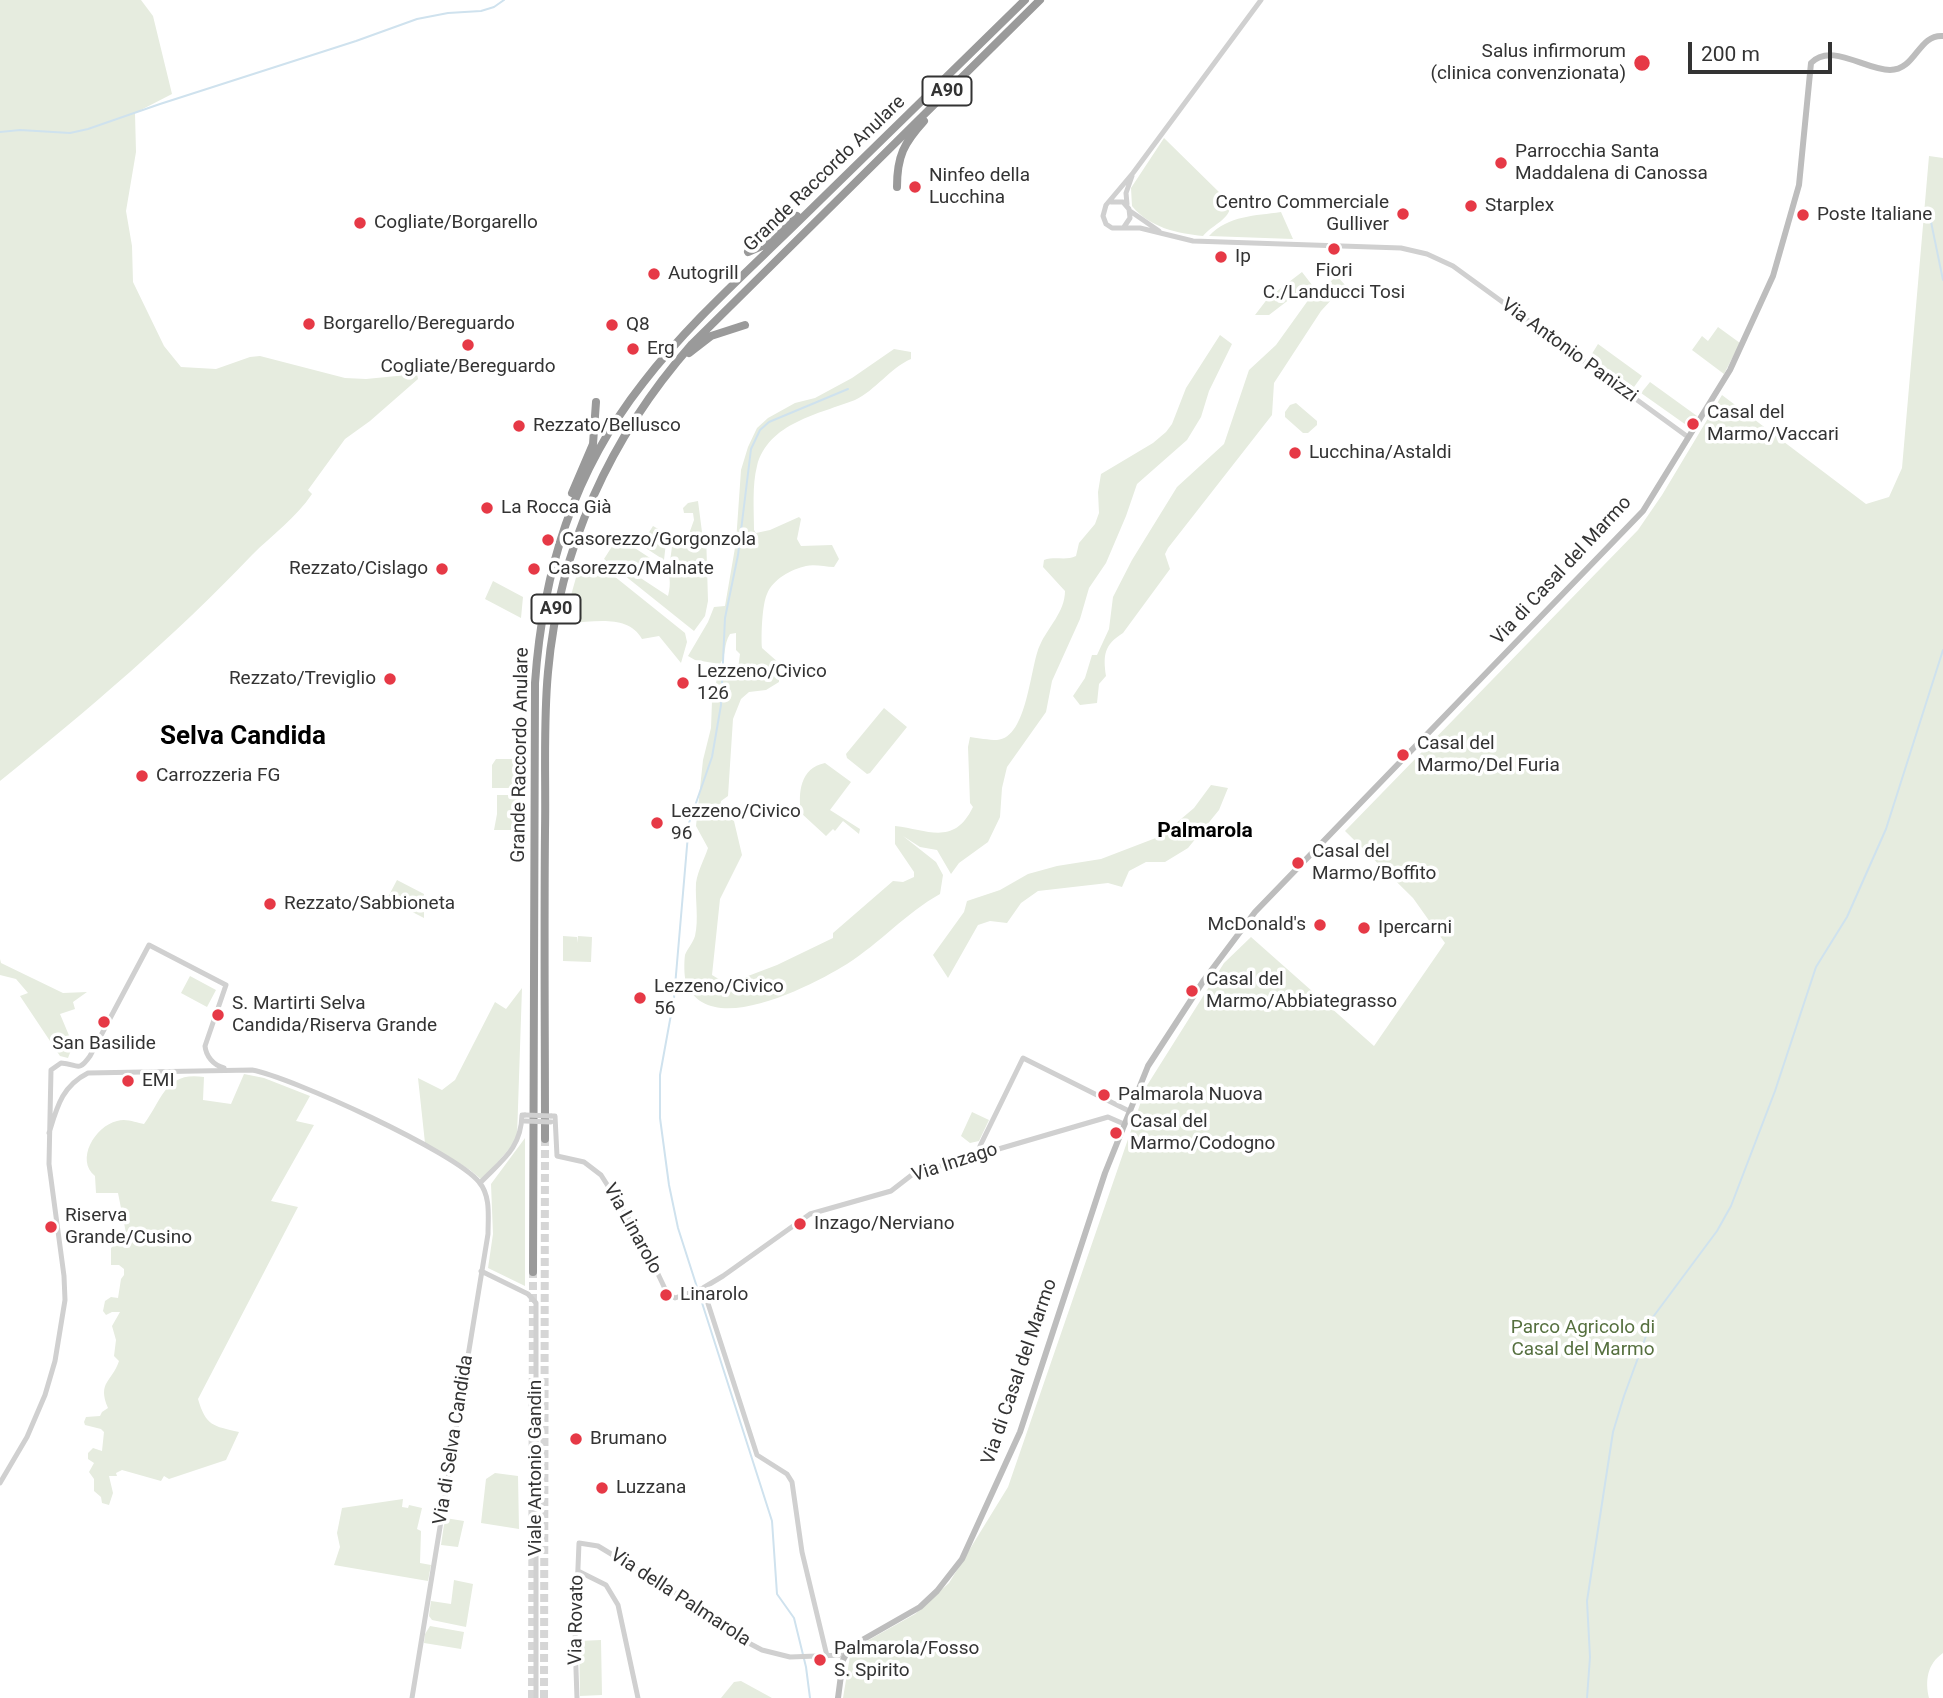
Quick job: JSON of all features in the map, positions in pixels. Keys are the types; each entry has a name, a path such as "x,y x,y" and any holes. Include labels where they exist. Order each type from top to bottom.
{"highway":[{"name":"Grande Raccordo Anulare","path":"533,1272 536,683 545,598 554,558 568,516 599,448 641,385 685,334 1025,0"},
{"name":"Grande Raccordo Anulare","path":"545,1139 548,671 554,624 572,547 596,489 631,423 670,368 716,318 1040,0"},
{"path":"897,187 900,157 906,141 958,80"},
{"path":"748,252 764,245 796,217 813,208"},
{"path":"670,368 711,336 745,326"},
{"path":"568,516 571,494 593,444 596,402"}],"main road":[{"name":"Via di Casal del Marmo","path":"845,1655 854,1643 897,1622 924,1604 950,1577 962,1559 1020,1432 1076,1255 1147,1066 1235,936 1638,517 1688,437 1738,354 1773,276 1800,180 1811,63 1817,58 1830,55 1879,69 1899,69 1909,64 1931,38 1943,36"},
{"path":"838,1698 845,1655"}],"street":[{"path":"1133,173 1126,194 1130,221 1123,228 1112,228 1104,221 1103,211 1261,0"},
{"path":"1108,204 1117,201 1165,234"},
{"name":"Via Antonio Panizzi","path":"1123,228 1140,228 1199,241 1401,248 1423,253 1449,264 1688,437"},
{"path":"0,1483 32,1427 47,1391 64,1308 65,1284 49,1169 50,1073 55,1065 63,1062 80,1067 90,1056 149,945 226,985 205,1046 207,1055 217,1065 267,1074 354,1111 411,1138 468,1171 480,1183"},
{"path":"978,1155 1023,1058 1129,1111"},
{"path":"49,1133 67,1087 88,1073 234,1070"},
{"name":"Via Inzago","path":"703,1288 810,1214 891,1191 913,1174 1108,1117 1124,1124"},
{"name":"Via Linarolo","path":"480,1183 515,1147 524,1118 553,1119 557,1157 588,1163 599,1173 641,1238 669,1295 678,1298 703,1288"},
{"name":"Via di Selva Candida","path":"412,1698 488,1234 486,1194 480,1183"},
{"name":"Viale Antonio Gandin","path":"481,1270 528,1294 536,1303 536,1698"},
{"path":"703,1288 757,1455 791,1479 802,1552 827,1656"},
{"name":"Via Rovato","path":"577,1698 579,1543 598,1546"},
{"name":"Via della Palmarola","path":"598,1546 674,1592 743,1641 773,1654 845,1655"},
{"path":"578,1571 605,1584 615,1600 625,1631 638,1698"}],"green space":[{"path":"0,0 141,0 153,16 172,94 135,113 136,152 126,211 132,246 133,282 164,346 181,367 216,369 260,356 345,378 366,379 417,374 418,379 345,439 308,490 312,494 299,511 192,615 98,700 0,781"},
{"path":"1164,138 1222,195 1230,208 1226,216 1203,236 1174,231 1156,224 1147,220 1132,206 1131,188"},
{"name":"Parco Agricolo di Casal del Marmo","path":"1929,156 1943,158 1943,1653 1933,1662 1928,1673 1929,1698 843,1698 851,1650 915,1614 949,1583 1008,1487 1146,1087 1224,963 1251,937 1374,1046 1445,943 1413,898 1345,831 1638,530 1722,395 1866,504 1889,497 1902,468"},
{"path":"1281,212 1293,239 1209,236 1234,220"},
{"path":"1302,272 1312,285 1324,287 1337,276 1345,285 1321,311 1274,383 1272,415 1168,548 1165,554 1170,569 1123,633 1108,646 1105,656 1106,676 1099,684 1097,703 1080,705 1073,696 1085,678 1092,655 1097,655 1109,629 1113,597 1132,560 1177,487 1224,444 1249,370 1276,345 1309,299 1310,290 1303,289 1269,315 1255,315 1268,298"},
{"path":"1718,327 1740,343 1724,374 1692,350 1702,336 1708,341"},
{"path":"1220,335 1232,344 1209,391 1201,417 1187,440 1137,484 1106,563 1089,588 1080,619 1052,681 1046,712 1007,767 1000,817 988,842 959,863 951,874 937,850 920,847 903,836 936,862 943,875 940,894 847,964 787,994 737,1008 715,1007 698,999 686,982 684,969 685,955 696,930 697,878 708,848 696,826 703,760 711,728 712,701 718,674 738,669 740,654 736,650 736,633 730,634 720,664 695,660 688,656 714,607 725,606 736,542 741,470 757,428 768,418 795,403 815,398 852,378 894,349 911,352 911,359 863,396 783,430 763,451 757,466 754,481 756,533 799,517 801,519 797,539 801,546 832,545 839,559 834,567 809,565 795,570 778,579 770,589 763,613 762,648 779,663 779,682 766,690 749,692 741,699 733,719 728,796 721,801 719,813 734,821 742,855 720,899 712,975 727,984 777,965 833,938 833,933 893,881 903,882 914,877 914,872 895,844 895,826 940,833 958,827 966,819 973,807 970,803 970,737 997,740 1007,736 1015,727 1022,714 1040,645 1062,606 1065,591 1043,567 1044,560 1076,556 1079,543 1095,524 1099,513 1101,474 1153,443 1166,432 1172,424 1186,388"},
{"path":"1598,344 1642,376 1634,387 1590,357"},
{"path":"1650,382 1697,416 1689,427 1641,393"},
{"path":"1296,403 1317,421 1317,425 1308,433 1303,433 1285,417 1290,405"},
{"path":"698,501 702,532 706,532 708,601 705,616 694,631 604,559 618,537 650,558 639,577 668,596 673,536 689,534 694,520 693,513 684,513 683,508 688,503"},
{"path":"653,526 667,534 664,560 641,545"},
{"path":"579,567 604,568 685,633 687,642 681,663 659,636 642,639 628,626 610,621 570,623 566,613"},
{"path":"493,581 523,597 521,618 485,599"},
{"path":"884,708 907,727 867,774 847,758 846,754"},
{"path":"496,759 520,759 520,788 492,788 492,765"},
{"path":"825,763 851,782 830,810 860,829 859,834 843,821 835,831 833,829 826,836 801,813 803,782 810,770"},
{"path":"1211,785 1228,788 1219,810 1188,848 1165,862 1146,862 1129,871 1122,887 1108,883 1038,891 1021,903 1007,923 990,921 978,925 948,978 933,955 964,912 967,901 1000,890 1028,874 1101,859 1161,836 1194,808"},
{"path":"497,795 516,795 520,798 521,830 494,830"},
{"path":"397,880 424,894 424,918 387,899"},
{"path":"563,936 577,937 577,943 578,936 592,937 591,962 563,961"},
{"path":"0,959 1,963 63,993 87,992 73,1002 75,1009 60,1014 73,1045 68,1058 60,1056 20,996 28,993 16,979 0,975"},
{"path":"190,976 216,990 207,1007 181,993"},
{"path":"522,988 517,1137 482,1180 425,1143 418,1078 442,1090 455,1080 495,1002 506,1009"},
{"path":"244,1074 264,1078 310,1096 296,1121 314,1125 271,1201 298,1207 198,1399 208,1420 239,1432 226,1460 169,1479 164,1476 161,1481 122,1470 116,1473 117,1476 109,1476 113,1493 109,1505 102,1503 101,1497 94,1491 94,1479 89,1472 94,1463 88,1459 88,1453 93,1448 102,1451 104,1432 85,1425 84,1422 86,1417 100,1416 108,1408 105,1387 119,1361 114,1356 116,1340 112,1326 120,1312 106,1315 103,1311 105,1301 111,1297 118,1298 124,1275 124,1269 119,1265 111,1265 111,1248 127,1238 118,1193 96,1193 95,1176 89,1169 87,1153 95,1136 109,1124 124,1120 144,1124 173,1082 191,1076 204,1077 203,1100 231,1104"},
{"path":"972,1112 989,1120 979,1141 970,1143 961,1136"},
{"path":"525,1138 525,1286 488,1268 493,1234 491,1184"},
{"path":"495,1473 518,1476 519,1529 481,1523 486,1479"},
{"path":"403,1499 402,1507 408,1508 409,1505 422,1508 417,1529 421,1531 420,1563 431,1565 428,1581 334,1565 340,1547 337,1533 342,1508"},
{"path":"445,1518 464,1521 458,1547 441,1545"},
{"path":"454,1580 473,1584 466,1627 432,1620 429,1616 431,1601 451,1604"},
{"path":"430,1626 464,1632 461,1649 424,1643"},
{"path":"601,1640 602,1695 580,1696 579,1641"},
{"path":"741,1681 772,1698 721,1698 734,1682"}],"waterway":[{"path":"0,132 20,130 70,133 88,129 417,19 448,13 481,11 504,0"},
{"path":"1930,217 1943,280"},
{"path":"810,1698 806,1667 794,1618 777,1594 772,1521 678,1228 660,1118 660,1075 674,998 689,823 712,757 721,705 725,618 738,555 751,449 760,430 769,422 848,389"},
{"path":"1587,1698 1590,1657 1587,1601 1613,1432 1624,1396 1653,1317 1717,1231 1731,1206 1775,1091 1816,967 1847,917 1886,829 1943,650"}],"tunnel":[{"path":"544,1698 545,1139"},
{"path":"532,1698 533,1272"}],"place":[{"name":"Salus infirmorum (clinica convenzionata)","path":"1642,63"},
{"name":"Parrocchia Santa Maddalena di Canossa","path":"1501,163"},
{"name":"Ninfeo della Lucchina","path":"915,187"},
{"name":"Starplex","path":"1471,206"},
{"name":"Centro Commerciale Gulliver","path":"1403,214"},
{"name":"Poste Italiane","path":"1803,215"},
{"name":"Cogliate/Borgarello","path":"360,223"},
{"name":"Fiori C./Landucci Tosi","path":"1334,249"},
{"name":"Ip","path":"1221,257"},
{"name":"Autogrill","path":"654,274"},
{"name":"Borgarello/Bereguardo","path":"309,324"},
{"name":"Q8","path":"612,325"},
{"name":"Cogliate/Bereguardo","path":"468,345"},
{"name":"Erg","path":"633,349"},
{"name":"Casal del Marmo/Vaccari","path":"1693,424"},
{"name":"Rezzato/Bellusco","path":"519,426"},
{"name":"Lucchina/Astaldi","path":"1295,453"},
{"name":"La Rocca Già","path":"487,508"},
{"name":"Casorezzo/Gorgonzola","path":"548,540"},
{"name":"Rezzato/Cislago","path":"442,569"},
{"name":"Casorezzo/Malnate","path":"534,569"},
{"name":"Rezzato/Treviglio","path":"390,679"},
{"name":"Lezzeno/Civico 126","path":"683,683"},
{"name":"Casal del Marmo/Del Furia","path":"1403,755"},
{"name":"Carrozzeria FG","path":"142,776"},
{"name":"Lezzeno/Civico 96","path":"657,823"},
{"name":"Casal del Marmo/Boffito","path":"1298,863"},
{"name":"Rezzato/Sabbioneta","path":"270,904"},
{"name":"McDonald's","path":"1320,925"},
{"name":"Ipercarni","path":"1364,928"},
{"name":"Casal del Marmo/Abbiategrasso","path":"1192,991"},
{"name":"Lezzeno/Civico 56","path":"640,998"},
{"name":"S. Martirti Selva Candida/Riserva Grande","path":"218,1015"},
{"name":"San Basilide","path":"104,1022"},
{"name":"EMI","path":"128,1081"},
{"name":"Palmarola Nuova","path":"1104,1095"},
{"name":"Casal del Marmo/Codogno","path":"1116,1133"},
{"name":"Inzago/Nerviano","path":"800,1224"},
{"name":"Riserva Grande/Cusino","path":"51,1227"},
{"name":"Linarolo","path":"666,1295"},
{"name":"Brumano","path":"576,1439"},
{"name":"Luzzana","path":"602,1488"},
{"name":"Palmarola/Fosso S. Spirito","path":"820,1660"}],"district":[{"name":"Selva Candida","path":"243,737"},
{"name":"Palmarola","path":"1205,832"}]}
